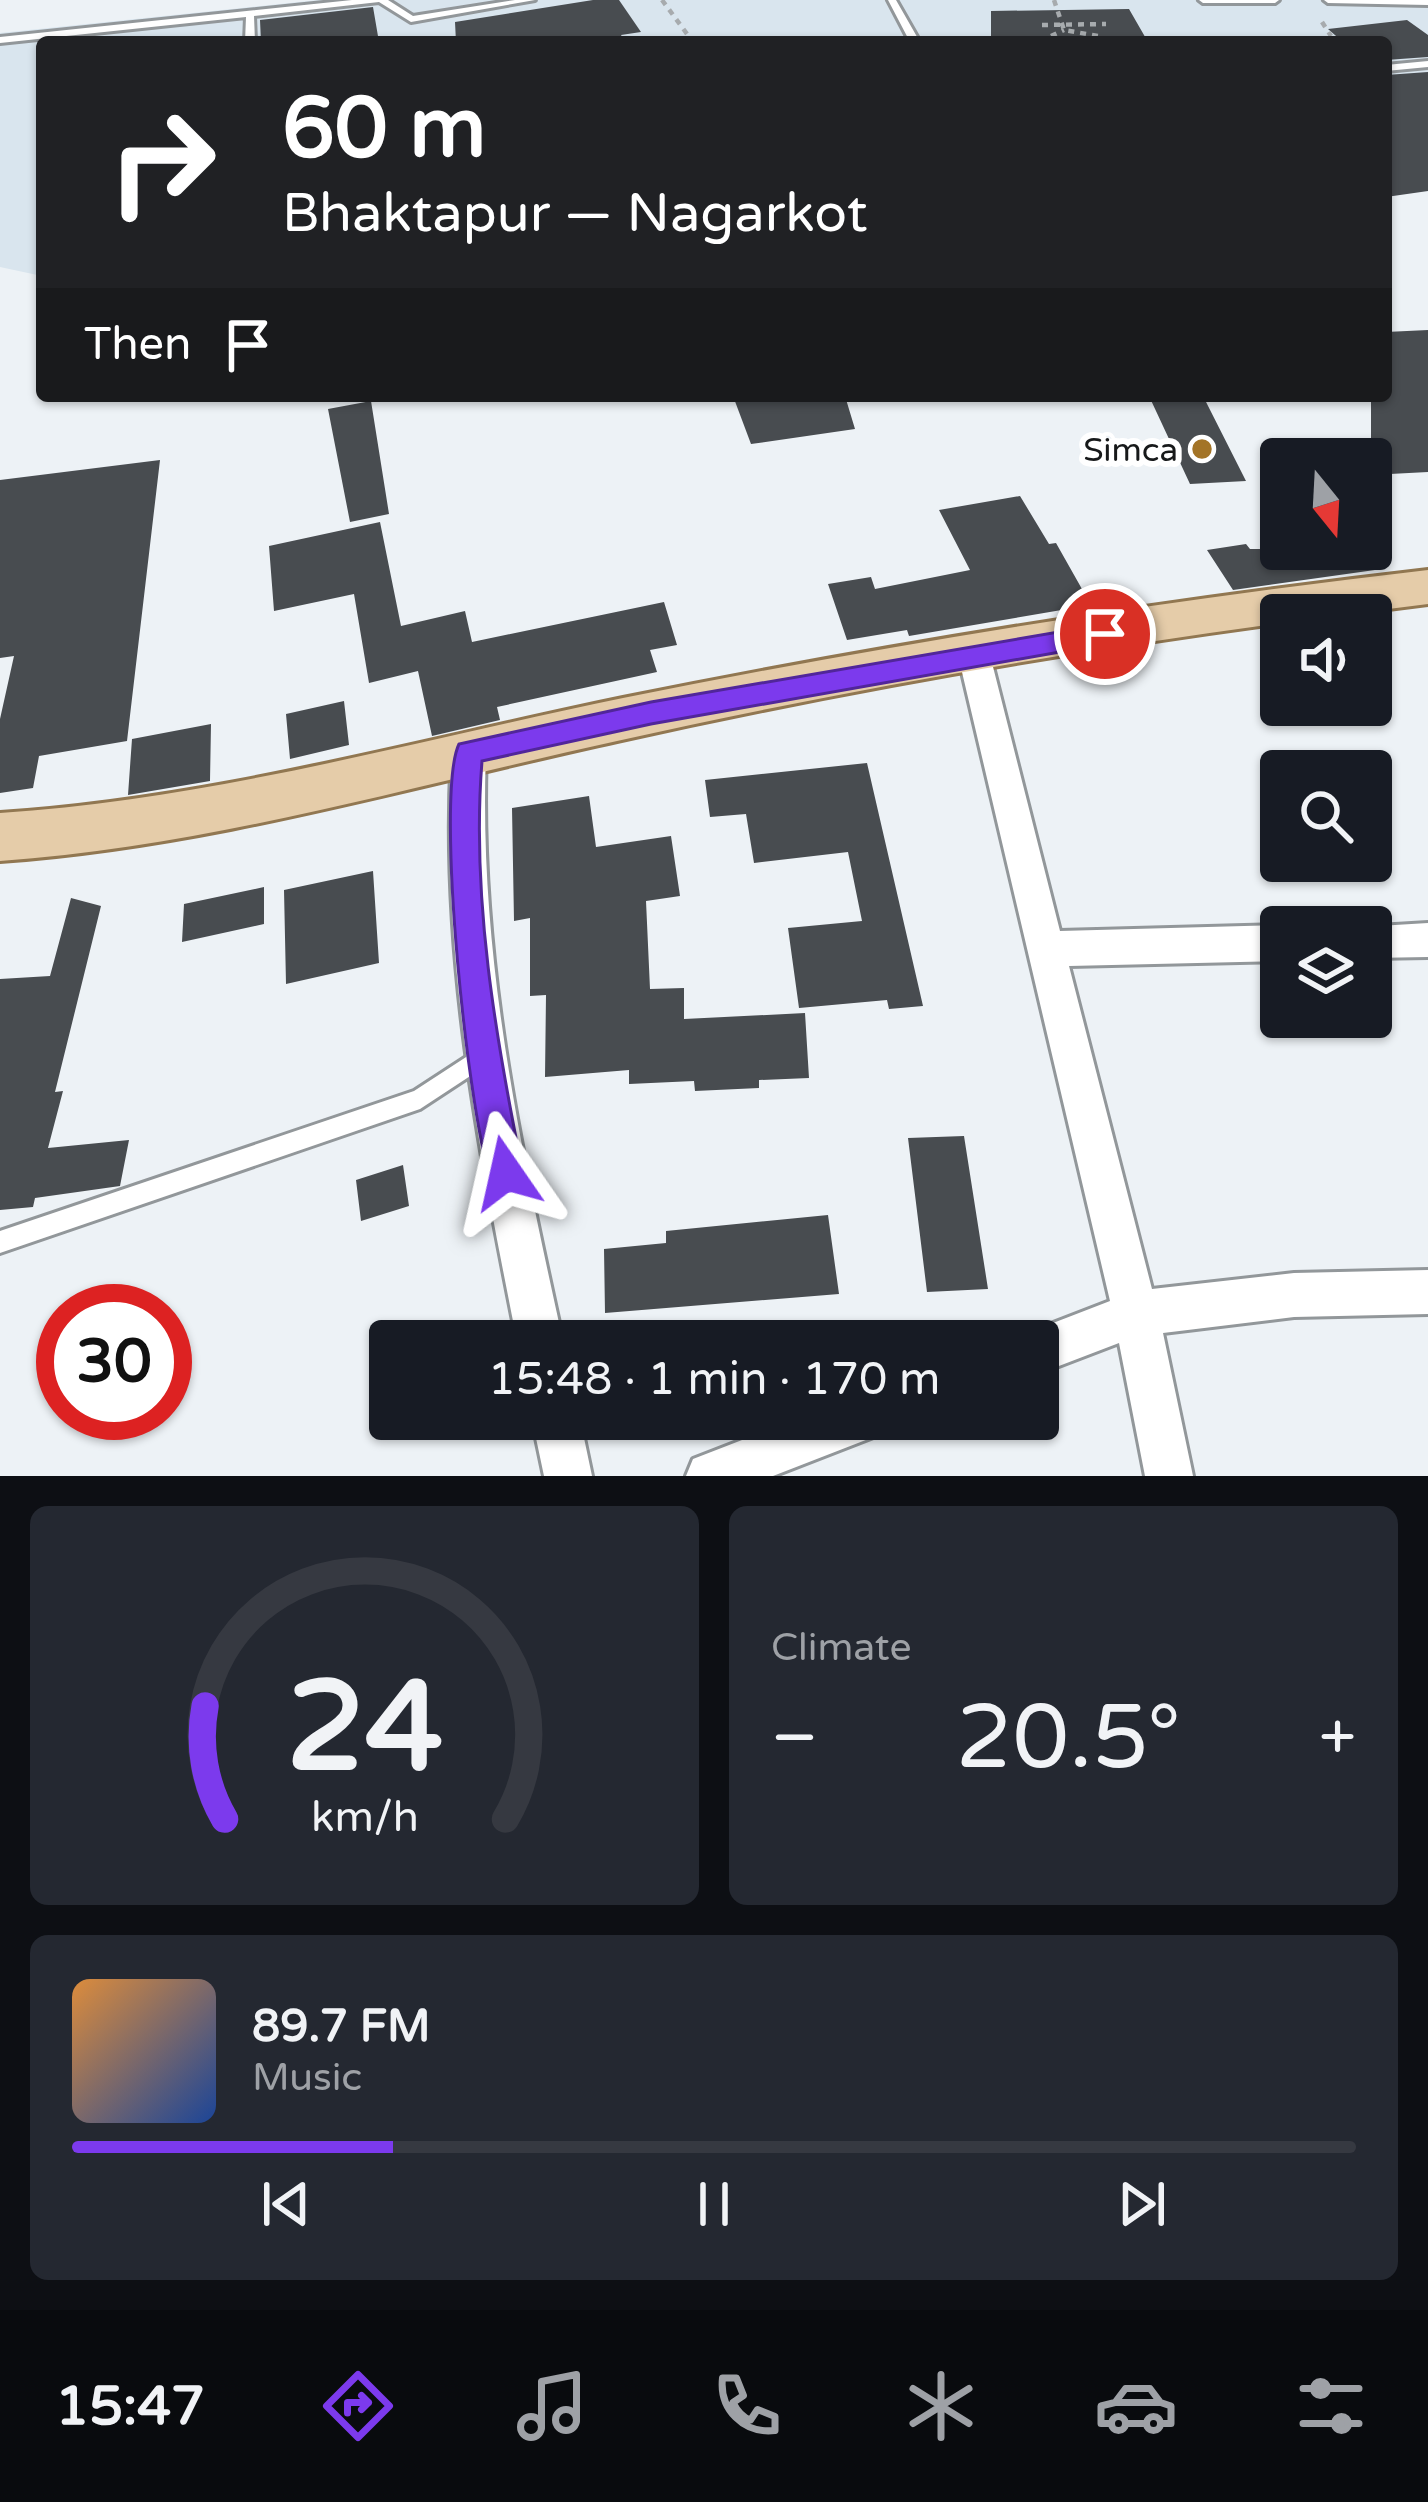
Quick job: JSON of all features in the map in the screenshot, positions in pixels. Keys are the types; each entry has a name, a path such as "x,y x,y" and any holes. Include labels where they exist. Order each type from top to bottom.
{"main road":[{"path":"0,837 117,831 221,813 469,752 974,655 1428,587"}],"street":[{"path":"974,655 1136,1313 1169,1476"},
{"path":"469,752 463,814 483,1056 536,1320"},
{"path":"1392,941 1428,940"},
{"path":"1047,949 1260,944"},
{"path":"1059,1343 1136,1313 1294,1295 1428,1292"},
{"path":"560,1440 568,1476"},
{"path":"710,1476 804,1440"}],"lane":[{"path":"38,36 379,0 411,19 531,0"},
{"path":"892,0 912,36"},
{"path":"1203,0 1275,0"},
{"path":"1328,0 1428,2"},
{"path":"250,14 250,36"},
{"path":"0,40 36,36"},
{"path":"1392,67 1428,64"},
{"path":"0,1242 420,1099 483,1056"}],"path":[{"path":"662,0 689,36"},
{"path":"1054,0 1064,28"},
{"path":"1042,25 1098,36"},
{"path":"1051,36 1064,28 1106,25"}],"shaded area":[{"path":"318,0 1428,0 1428,146 1392,153 1392,36 36,36 36,275 0,267 0,33"}],"building":[{"path":"619,0 641,32 456,36 455,22"},
{"path":"373,7 378,36 261,36 260,20"},
{"path":"1129,9 1145,36 991,36 991,11"},
{"path":"1407,20 1428,35 1428,57 1392,60 1392,36 1336,36 1328,29"},
{"path":"1428,72 1428,191 1392,196 1392,75"},
{"path":"1428,330 1428,472 1392,474 1392,438 1371,438 1371,402 1392,402 1392,332"},
{"path":"371,402 389,514 350,522 328,409"},
{"path":"735,402 847,402 855,429 751,444"},
{"path":"1152,402 1206,402 1246,481 1190,484"},
{"path":"160,460 127,741 39,756 33,788 0,793 0,719 14,656 0,658 0,480"},
{"path":"1020,496 1049,544 1056,543 1091,605 909,636 907,630 847,640 828,584 871,577 875,589 970,570 939,510"},
{"path":"380,522 401,626 465,611 472,642 664,602 677,645 650,650 657,672 497,707 500,720 432,736 418,671 369,683 354,594 274,611 269,546"},
{"path":"1246,544 1260,549 1260,570 1375,570 1233,590 1207,550"},
{"path":"344,701 349,745 290,759 286,714"},
{"path":"211,724 210,781 128,795 132,739"},
{"path":"867,763 923,1006 889,1009 887,1000 799,1008 788,928 862,921 848,852 754,863 746,814 710,817 705,780"},
{"path":"589,796 596,847 671,836 680,896 646,901 650,989 684,988 684,1019 805,1013 809,1078 759,1080 759,1088 695,1091 694,1081 629,1084 629,1070 545,1077 546,995 530,996 530,918 514,921 512,808"},
{"path":"373,871 379,963 286,984 284,890"},
{"path":"264,887 264,924 182,942 184,904"},
{"path":"71,898 101,906 55,1092 63,1091 48,1148 129,1140 120,1186 35,1198 33,1207 0,1210 0,979 50,976"},
{"path":"964,1136 988,1289 927,1292 908,1138"},
{"path":"403,1165 409,1206 361,1221 356,1180"},
{"path":"828,1215 839,1294 605,1313 604,1249 666,1243 666,1231"}],"place":[{"name":"Simca","path":"1202,449"}],"route":[{"path":"506,1173 483,1056 463,814 469,752 651,713 1105,634"}]}
